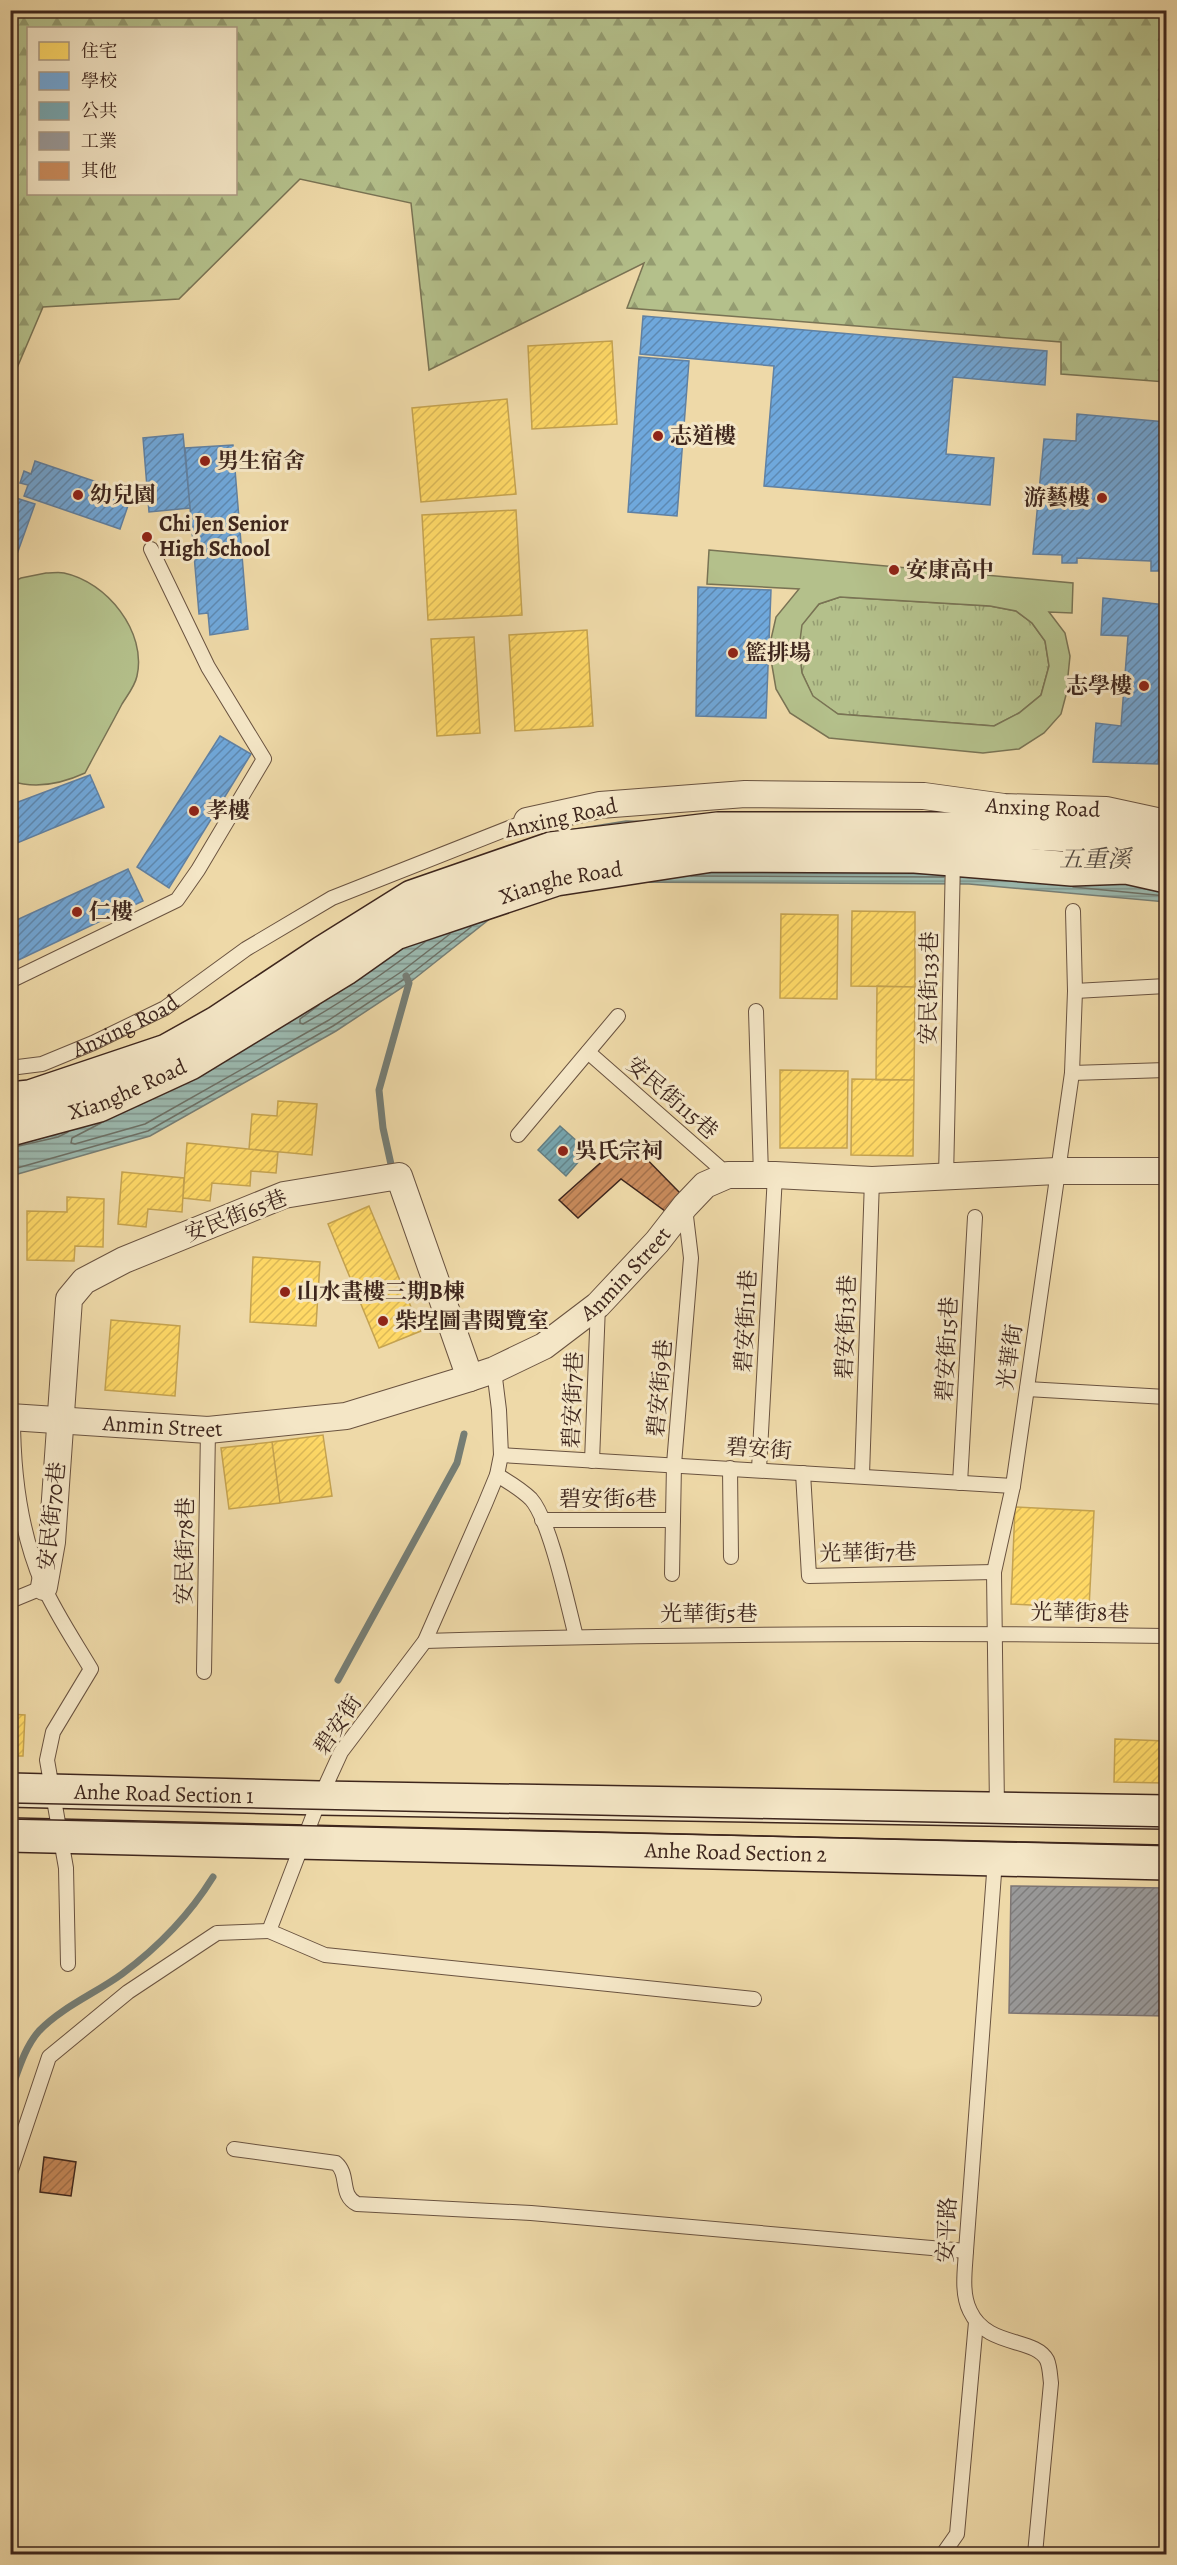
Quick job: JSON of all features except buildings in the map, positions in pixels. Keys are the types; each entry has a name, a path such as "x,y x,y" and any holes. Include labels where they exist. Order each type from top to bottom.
{"main road":[{"name":"Xianghe Road","path":"10,1099 30,1097 167,1051 217,1023 412,897 550,849 718,829 953,829 1130,838 1167,847"},
{"name":"Xianghe Road","path":"953,829 1072,869 1126,867 1167,876"},
{"name":"Xianghe Road","path":"10,1129 99,1105 190,1063 344,969 395,933 555,879 712,855 915,856 953,829"},
{"name":"Anhe Road Section 1","path":"10,1790 320,1798"},
{"path":"320,1798 1167,1812"},
{"path":"995,1860 997,1809"},
{"name":"Anhe Road Section 1","path":"10,1835 304,1843"},
{"name":"Anhe Road Section 2","path":"304,1843 1167,1863"}],"street":[{"name":"Anxing Road","path":"527,821 600,805 745,794 924,796 953,829 1004,807 1106,810 1167,823"},
{"name":"Anmin Street","path":"12,1417 208,1430 346,1416 482,1374 544,1346 598,1305 657,1242 705,1185 728,1175 872,1180 1057,1171 1167,1171"},
{"name":"安民街65巷","path":"61,1421 69,1299 84,1281 124,1260 284,1195 399,1176 482,1374"},
{"name":"安民街70巷","path":"44,1587 52,1542 61,1421"}],"lane":[{"path":"10,981 177,900 198,870 264,759 208,667 151,549"},
{"name":"Anxing Road","path":"10,1068 42,1064 93,1043 165,1008 246,950 332,898 527,821"},
{"name":"安民街133巷","path":"946,1178 953,829"},
{"name":"光華街","path":"997,1809 994,1572 1013,1486 1072,1073 1075,991 1073,911"},
{"path":"1075,991 1167,986"},
{"name":"碧安街11巷","path":"756,1011 768,1175 759,1469"},
{"path":"518,1135 618,1016"},
{"name":"安民街115巷","path":"588,1052 728,1175"},
{"path":"1072,1073 1167,1070"},
{"name":"碧安街13巷","path":"862,1475 872,1180"},
{"name":"碧安街9巷","path":"672,1574 674,1464 691,1258 685,1206"},
{"name":"碧安街15巷","path":"960,1483 975,1217"},
{"name":"碧安街7巷","path":"592,1461 598,1305"},
{"name":"碧安街","path":"269,1931 320,1798 341,1752 425,1641 497,1475 501,1455 499,1410 482,1374"},
{"path":"1027,1389 1167,1397"},
{"path":"10,1601 44,1587 32,1556 19,1504 13,1453 12,1417"},
{"name":"安民街78巷","path":"204,1672 208,1430"},
{"name":"碧安街","path":"501,1455 862,1475 1013,1486"},
{"path":"730,1468 731,1557"},
{"name":"光華街7巷","path":"803,1473 809,1576 994,1572"},
{"path":"497,1475 515,1485 532,1501 542,1520 576,1637"},
{"name":"碧安街6巷","path":"542,1520 673,1520"},
{"name":"安民街70巷","path":"44,1587 91,1669 51,1738 47,1760 51,1792"},
{"name":"光華街5巷","path":"425,1641 576,1637 993,1633"},
{"name":"光華街8巷","path":"993,1633 1167,1636"},
{"path":"51,1792 66,1868 68,1964"},
{"name":"安平路","path":"976,2322 969,2310 965,2294 966,2251 995,1860"},
{"path":"10,2173 50,2057 128,1992 217,1933 269,1931 325,1955 754,1999"},
{"path":"234,2149 336,2163 344,2173 347,2195 357,2204 531,2213 966,2251"},
{"path":"943,2554 957,2534 976,2322"},
{"path":"976,2322 987,2332 1039,2351 1047,2359 1051,2383 1035,2554"}],"green space":[{"path":"11,10 1166,11 1166,382 1061,374 1061,342 627,308 644,263 429,370 411,203 300,179 179,299 43,307 11,382"},
{"path":"709,550 1073,583 1072,613 1049,612 1065,633 1070,656 1066,695 1061,714 1044,733 1019,749 983,753 829,738 790,713 776,689 769,648 776,617 799,589 707,584","holes":["840,597 990,606 1016,611 1032,623 1045,641 1049,666 1041,695 1019,713 994,726 838,714 813,696 802,673 799,648 802,625 819,604"]},
{"path":"46,573 64,573 80,578 109,598 130,626 136,643 137,676 85,773 67,780 29,785 11,781 11,583 21,578"},
{"path":"840,597 990,606 1016,611 1032,623 1045,641 1049,666 1041,695 1019,713 994,726 838,714 813,697 802,673 799,648 801,625 819,604"}],"water":[{"name":"五重溪","path":"626,821 1166,833 1166,902 969,884 605,882 521,894 409,983 336,1031 150,1136 11,1176 10,1143 551,833"}],"waterway":[{"path":"392,1169 383,1128 379,1090 409,983 406,976"},
{"path":"338,1680 457,1463 464,1434"},
{"path":"10,2093 25,2053 39,2031 48,2022 112,1981 148,1953 172,1930 213,1877"},
{"path":"10,2550 17,2554"}],"tram line":[{"path":"10,1803 1166,1827"},
{"path":"10,1819 1166,1845"}],"place":[{"name":"志道樓","path":"658,436"},
{"name":"男生宿舍","path":"205,461"},
{"name":"幼兒園","path":"78,495"},
{"name":"游藝樓","path":"1102,498"},
{"name":"Chi Jen Senior High School","path":"147,537"},
{"name":"安康高中","path":"894,570"},
{"name":"籃排場","path":"733,653"},
{"name":"志學樓","path":"1144,686"},
{"name":"孝樓","path":"194,811"},
{"name":"仁樓","path":"77,912"},
{"name":"吳氏宗祠","path":"563,1151"},
{"name":"山水畫樓三期B棟","path":"285,1292"},
{"name":"柴埕圖書閱覽室","path":"383,1321"}]}
